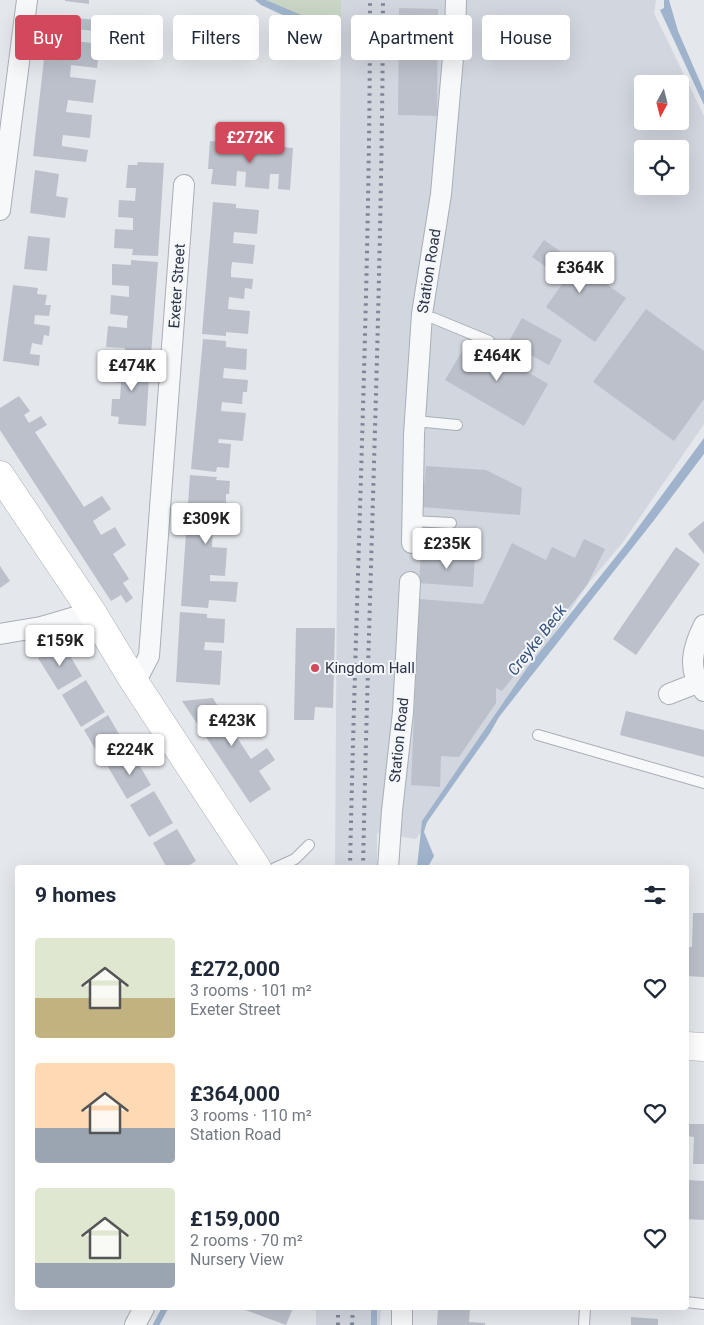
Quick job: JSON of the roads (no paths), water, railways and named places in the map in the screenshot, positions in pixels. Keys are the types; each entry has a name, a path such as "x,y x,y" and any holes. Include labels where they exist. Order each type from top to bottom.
{"street":[{"path":"0,210 28,0"},
{"name":"Station Road","path":"412,543 415,421 421,318 442,194 455,35 456,0"},
{"name":"Exeter Street","path":"135,683 149,656 184,185"},
{"path":"0,475 92,612 135,683 254,865"},
{"name":"Station Road","path":"388,865 403,712 410,582"},
{"path":"0,634 41,627 92,612"},
{"path":"669,694 700,687 693,662 695,642 704,624"},
{"path":"689,1046 704,1047"},
{"path":"135,1325 143,1310"},
{"path":"402,1310 402,1325"}],"lane":[{"path":"421,318 434,318 490,341"},
{"path":"415,421 457,425"},
{"path":"412,521 452,523"},
{"path":"538,735 704,783"},
{"path":"282,865 295,859 309,845"},
{"path":"689,1302 704,1304"},
{"path":"584,1325 585,1310"}],"water":[{"path":"255,0 266,0 301,15 283,15 261,5"},
{"path":"664,0 669,0 678,31 704,91 704,105 660,10 664,8"},
{"path":"704,438 704,454 499,717 490,733 427,822 424,832 434,856 429,865 417,865 422,821 527,668 626,544"}],"waterway":[{"name":"Creyke Beck","path":"156,1325 164,1310"},
{"path":"374,1310 374,1325"}],"railway":[{"path":"350,865 368,217 370,0"},
{"path":"363,865 378,325 383,0"},
{"path":"338,1310 338,1325"},
{"path":"352,1325 353,1310"}],"place":[{"name":"Kingdom Hall","path":"315,668"}]}
